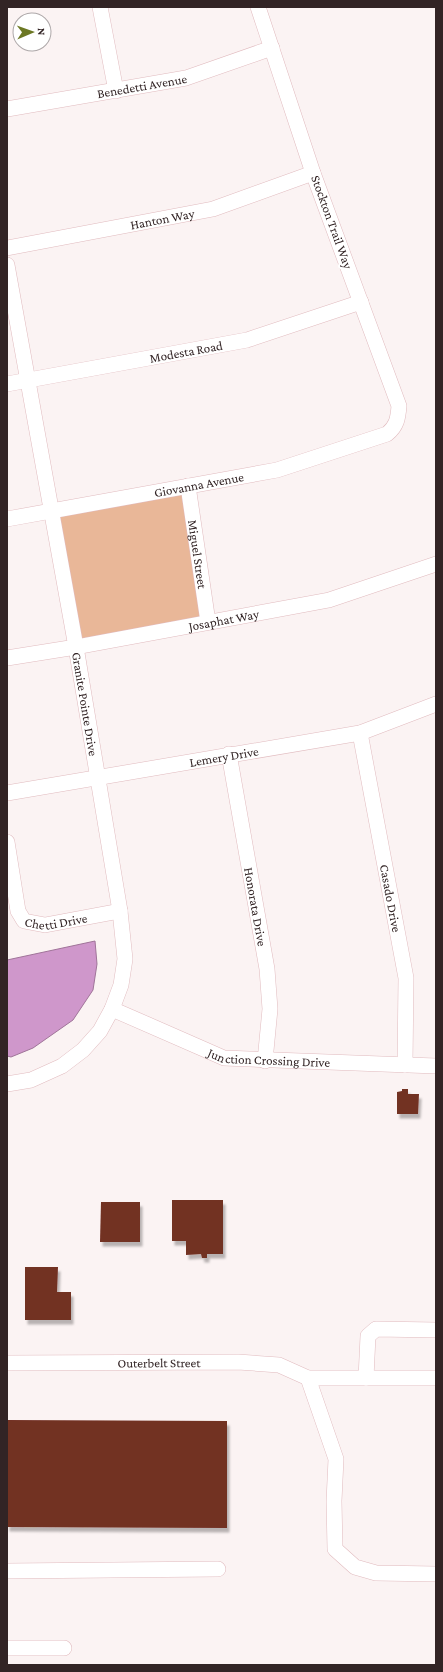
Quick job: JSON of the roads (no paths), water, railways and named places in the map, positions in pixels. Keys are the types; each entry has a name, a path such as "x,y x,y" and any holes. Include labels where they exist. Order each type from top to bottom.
{"street":[{"path":"100,7 116,91"},
{"name":"Stockton Trail Way","path":"258,7 314,173 399,406 398,417 394,428 387,434"},
{"name":"Benedetti Avenue","path":"7,109 186,78 272,48"},
{"name":"Hanton Way","path":"7,248 213,209 314,173"},
{"name":"Granite Pointe Drive","path":"7,265 50,511 76,648 120,911 125,959 121,985 112,1009 100,1031 83,1050 62,1066 31,1080 7,1084"},
{"name":"Modesta Road","path":"7,384 247,340 361,302"},
{"name":"Giovanna Avenue","path":"7,519 277,470 387,434"},
{"name":"Miguel Street","path":"188,486 208,622"},
{"name":"Josaphat Way","path":"7,658 76,648 329,600 436,564"},
{"name":"Lemery Drive","path":"7,793 229,754 360,733 436,704"},
{"name":"Casado Drive","path":"360,733 406,978 405,1065"},
{"name":"Honorata Drive","path":"229,754 267,969 270,1009 265,1060"},
{"name":"Chetti Drive","path":"7,842 18,911 24,921 45,925 120,911"},
{"name":"Junction Crossing Drive","path":"112,1009 224,1058 436,1066"},
{"path":"366,1378 368,1336 376,1329 436,1330"},
{"name":"Outerbelt Street","path":"7,1363 238,1362 279,1365 308,1378"},
{"path":"436,1378 308,1378 336,1459 334,1501 335,1549 355,1567 376,1573 436,1574"},
{"path":"7,1571 218,1569"},
{"path":"7,1648 64,1648"}]}
